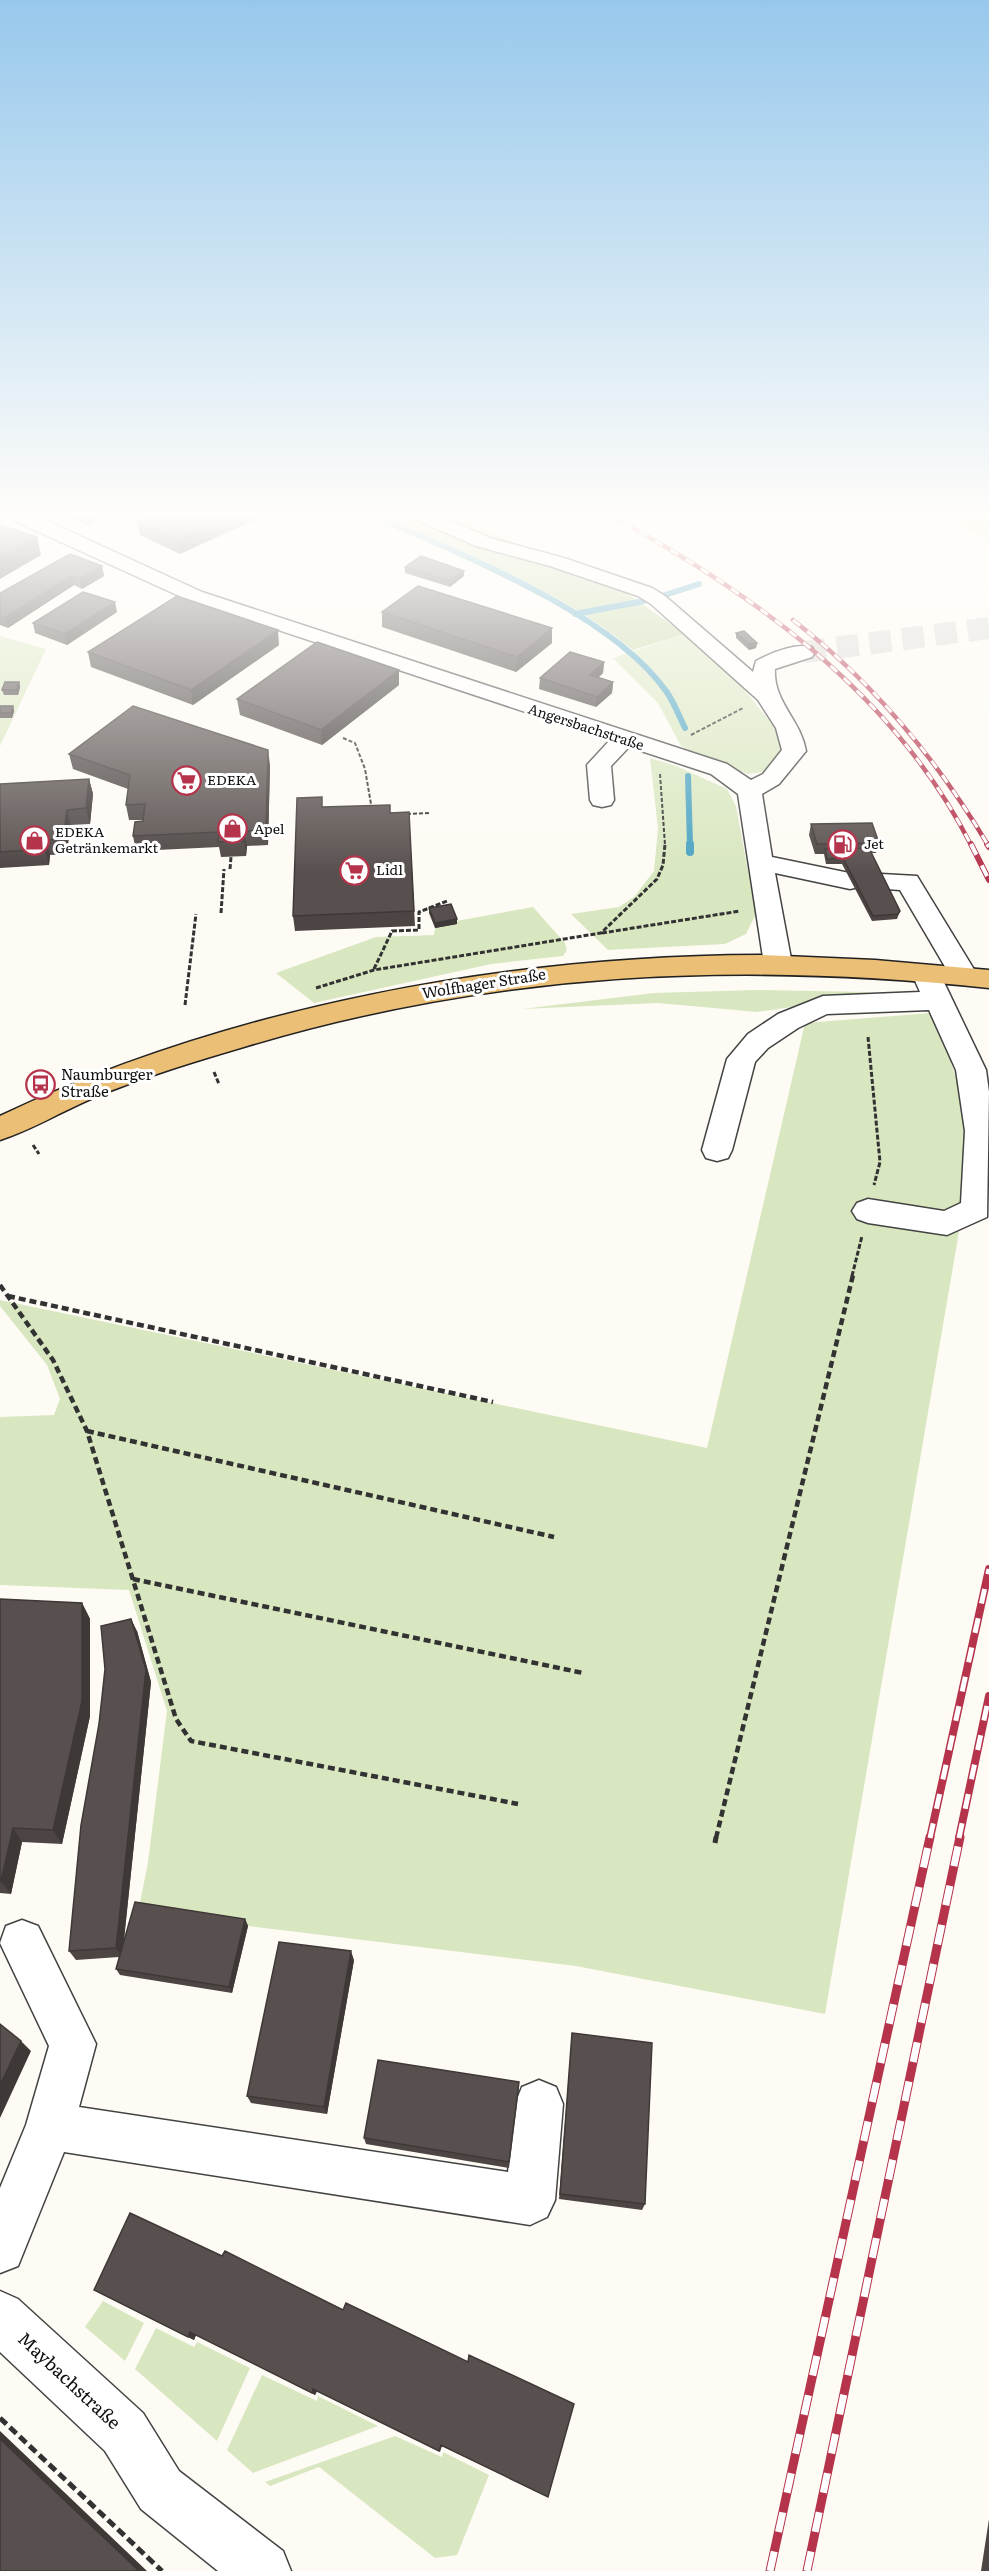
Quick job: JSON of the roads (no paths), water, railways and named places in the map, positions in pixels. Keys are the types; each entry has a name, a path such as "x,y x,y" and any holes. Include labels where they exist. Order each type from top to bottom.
{"main road":[{"name":"Wolfhager Straße","path":"0,1129 95,1085 272,1028 355,1007 505,979 585,970 684,964 778,964 976,977"}],"street":[{"name":"Angersbachstraße","path":"309,634 719,769 750,791"},
{"path":"696,634 765,695 794,736 794,751 771,779 750,791 778,964"},
{"path":"765,695 764,666 775,660 804,652"},
{"path":"602,800 599,765 624,739"},
{"path":"760,862 850,881"},
{"path":"880,882 908,882 976,977"},
{"path":"868,1211 947,1223 976,1209 981,1131 971,1070 926,974"},
{"path":"717,1150 741,1059 758,1041 788,1021 823,1005 938,1000"},
{"path":"0,2248 50,2126 73,2043 22,1942"},
{"path":"50,2126 530,2200 539,2104"},
{"name":"Maybachstraße","path":"0,2318 124,2432 160,2490 263,2571"}],"waterway":[{"path":"606,634 641,662 666,691 685,728"},
{"path":"688,776 690,845"},
{"path":"690,845 690,852"}],"tunnel":[{"path":"804,652 943,634"}],"railway":[{"path":"792,634 861,695 902,740 939,790 971,845"},
{"path":"810,634 877,696 925,752 988,845"},
{"path":"971,844 989,880"},
{"path":"930,1838 989,1569"},
{"path":"959,1838 989,1696"},
{"path":"770,2571 930,1837"},
{"path":"807,2571 960,1837"}],"place":[{"name":"EDEKA","path":"186,780"},
{"name":"Apel","path":"233,829"},
{"name":"EDEKA Getränkemarkt","path":"34,840"},
{"name":"Jet","path":"843,844"},
{"name":"Lidl","path":"355,870"},
{"name":"Naumburger Straße","path":"40,1084"}]}
